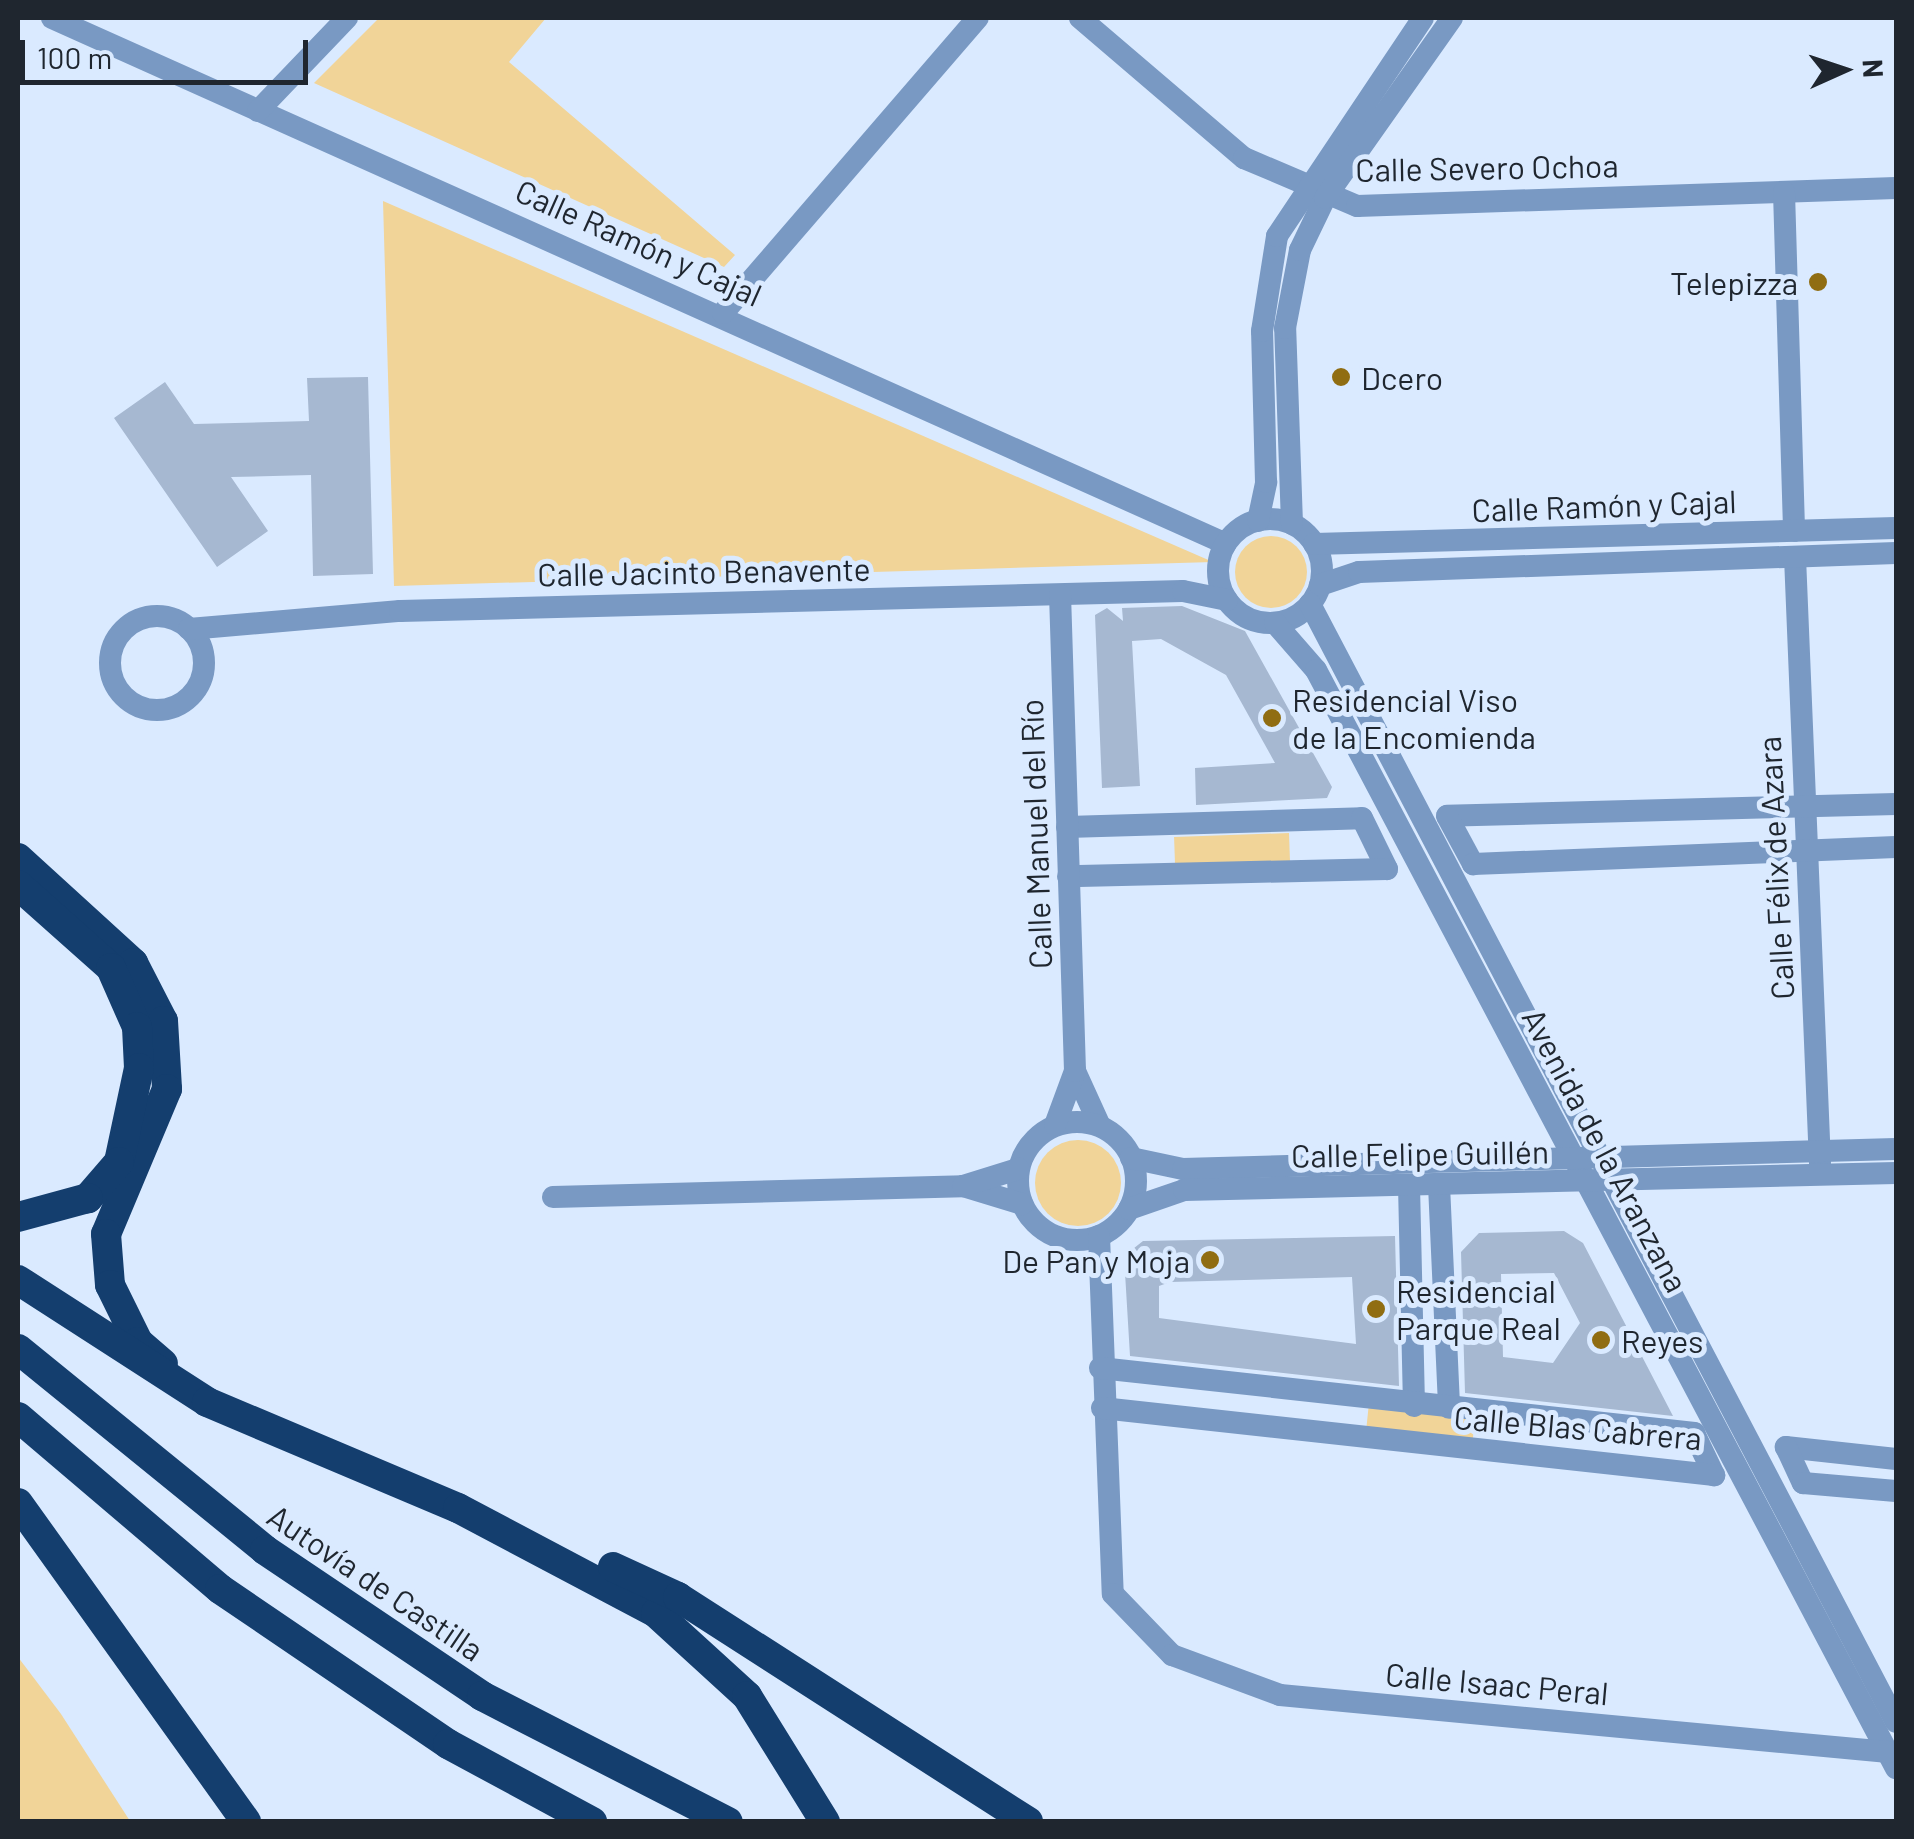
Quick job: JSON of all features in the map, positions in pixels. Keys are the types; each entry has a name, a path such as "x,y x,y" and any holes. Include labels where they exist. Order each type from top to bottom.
{"highway":[{"path":"18,858 133,963 163,1021 167,1089 142,1159 113,1202 110,1286 138,1342 207,1402"},
{"path":"18,884 111,968 136,1027 139,1068 119,1162 88,1198 18,1217"},
{"path":"18,1280 207,1402 678,1597 1028,1822"},
{"name":"Autovía de Castilla","path":"18,1350 264,1550 466,1686 728,1822"},
{"path":"18,1417 237,1600 448,1744 592,1822"},
{"path":"18,1504 246,1822"},
{"path":"458,1508 682,1631 770,1726 825,1822"}],"street":[{"name":"Calle Ramón y Cajal","path":"52,18 1200,526 1240,532"},
{"path":"258,111 347,18"},
{"path":"723,313 978,18"},
{"name":"Calle Severo Ochoa","path":"1080,18 1244,158 1302,190 1325,198 1413,206 1896,188"},
{"path":"1423,18 1302,190 1266,285 1240,532 1219,577 1227,600 1248,618 1275,623 1315,594 1314,544 1292,524 1285,328 1300,250 1325,198 1452,18"},
{"path":"1784,192 1794,531"},
{"path":"1240,532 1292,524"},
{"name":"Calle Ramón y Cajal","path":"1314,544 1896,528"},
{"name":"Calle Ramón y Cajal","path":"1315,594 1359,572 1896,553"},
{"name":"Calle Félix de Azara","path":"1795,557 1820,1175"},
{"name":"Calle Jacinto Benavente","path":"1183,591 1219,577"},
{"name":"Calle Jacinto Benavente","path":"189,628 228,621 1060,594 1183,591 1227,600"},
{"name":"Calle Manuel del Río","path":"1055,1126 1075,1071 1060,594"},
{"name":"Avenida de la Aranzana","path":"1315,594 1431,842 1896,1722"},
{"path":"152,616 189,628 201,649 199,685 177,706 147,710 121,694 110,665 128,626 152,616"},
{"path":"201,649 228,621"},
{"name":"Avenida de la Aranzana","path":"1275,623 1316,670 1892,1760"},
{"path":"1896,804 1447,816 1473,864 1896,847"},
{"path":"1067,827 1362,818 1387,869 1068,876"},
{"path":"1375,843 1459,841"},
{"name":"Calle Manuel del Río","path":"1075,1071 1100,1126"},
{"path":"553,1198 963,1186 1018,1169 1055,1126 1100,1126 1132,1158 1129,1210 1099,1236 1066,1238 1044,1230 1022,1204 963,1186"},
{"name":"Calle Felipe Guillén","path":"1132,1158 1182,1169 1896,1148"},
{"path":"1018,1169 1022,1204"},
{"name":"Calle Felipe Guillén","path":"1129,1210 1184,1190 1896,1173"},
{"path":"1440,1185 1449,1408"},
{"path":"1409,1186 1414,1406"},
{"path":"1099,1236 1096,1287 1102,1408"},
{"path":"1066,1238 1096,1287"},
{"name":"Calle Blas Cabrera","path":"1100,1368 1414,1406 1694,1434 1714,1475 1102,1408"},
{"name":"Calle Isaac Peral","path":"1102,1408 1108,1562 1125,1611 1196,1669 1280,1695 1892,1760"},
{"path":"1896,1459 1786,1447 1803,1483 1896,1492"}],"shaded area":[{"path":"379,18 546,18 509,62 735,255 724,267 314,83"},
{"path":"383,201 1213,562 394,586"},
{"path":"1271,536 1296,547 1307,572 1296,597 1271,608 1246,597 1235,572 1246,547"},
{"path":"1289,833 1290,863 1175,867 1174,837"},
{"path":"1078,1140 1102,1147 1114,1159 1121,1183 1114,1207 1102,1219 1078,1226 1054,1219 1042,1207 1035,1183 1042,1159 1054,1147"},
{"path":"1369,1403 1475,1414 1472,1448 1365,1437"},
{"path":"18,1657 61,1714 130,1821 20,1821"}],"building":[{"path":"368,377 373,574 313,576 311,475 231,477 268,531 217,567 114,418 165,382 194,424 309,421 307,378"},
{"name":"Residencial Viso de la Encomienda","path":"1182,606 1245,631 1332,787 1327,798 1196,805 1195,768 1275,763 1226,675 1161,639 1132,641 1140,786 1102,788 1095,615 1107,608 1123,621 1122,608"},
{"name":"Reyes","path":"1564,1231 1583,1243 1673,1416 1465,1393 1461,1252 1479,1233","holes":["1554,1273 1580,1323 1553,1363 1503,1357 1501,1274"]},
{"name":"Residencial Parque Real","path":"1395,1236 1399,1386 1130,1356 1124,1256 1143,1241","holes":["1352,1277 1356,1344 1159,1318 1159,1286 1170,1282"]}],"place":[{"name":"Telepizza","path":"1818,282"},
{"name":"Dcero","path":"1341,377"},
{"name":"Residencial Viso de la Encomienda","path":"1272,718"},
{"name":"De Pan y Moja","path":"1210,1260"},
{"name":"Residencial Parque Real","path":"1376,1309"},
{"name":"Reyes","path":"1601,1340"}]}
